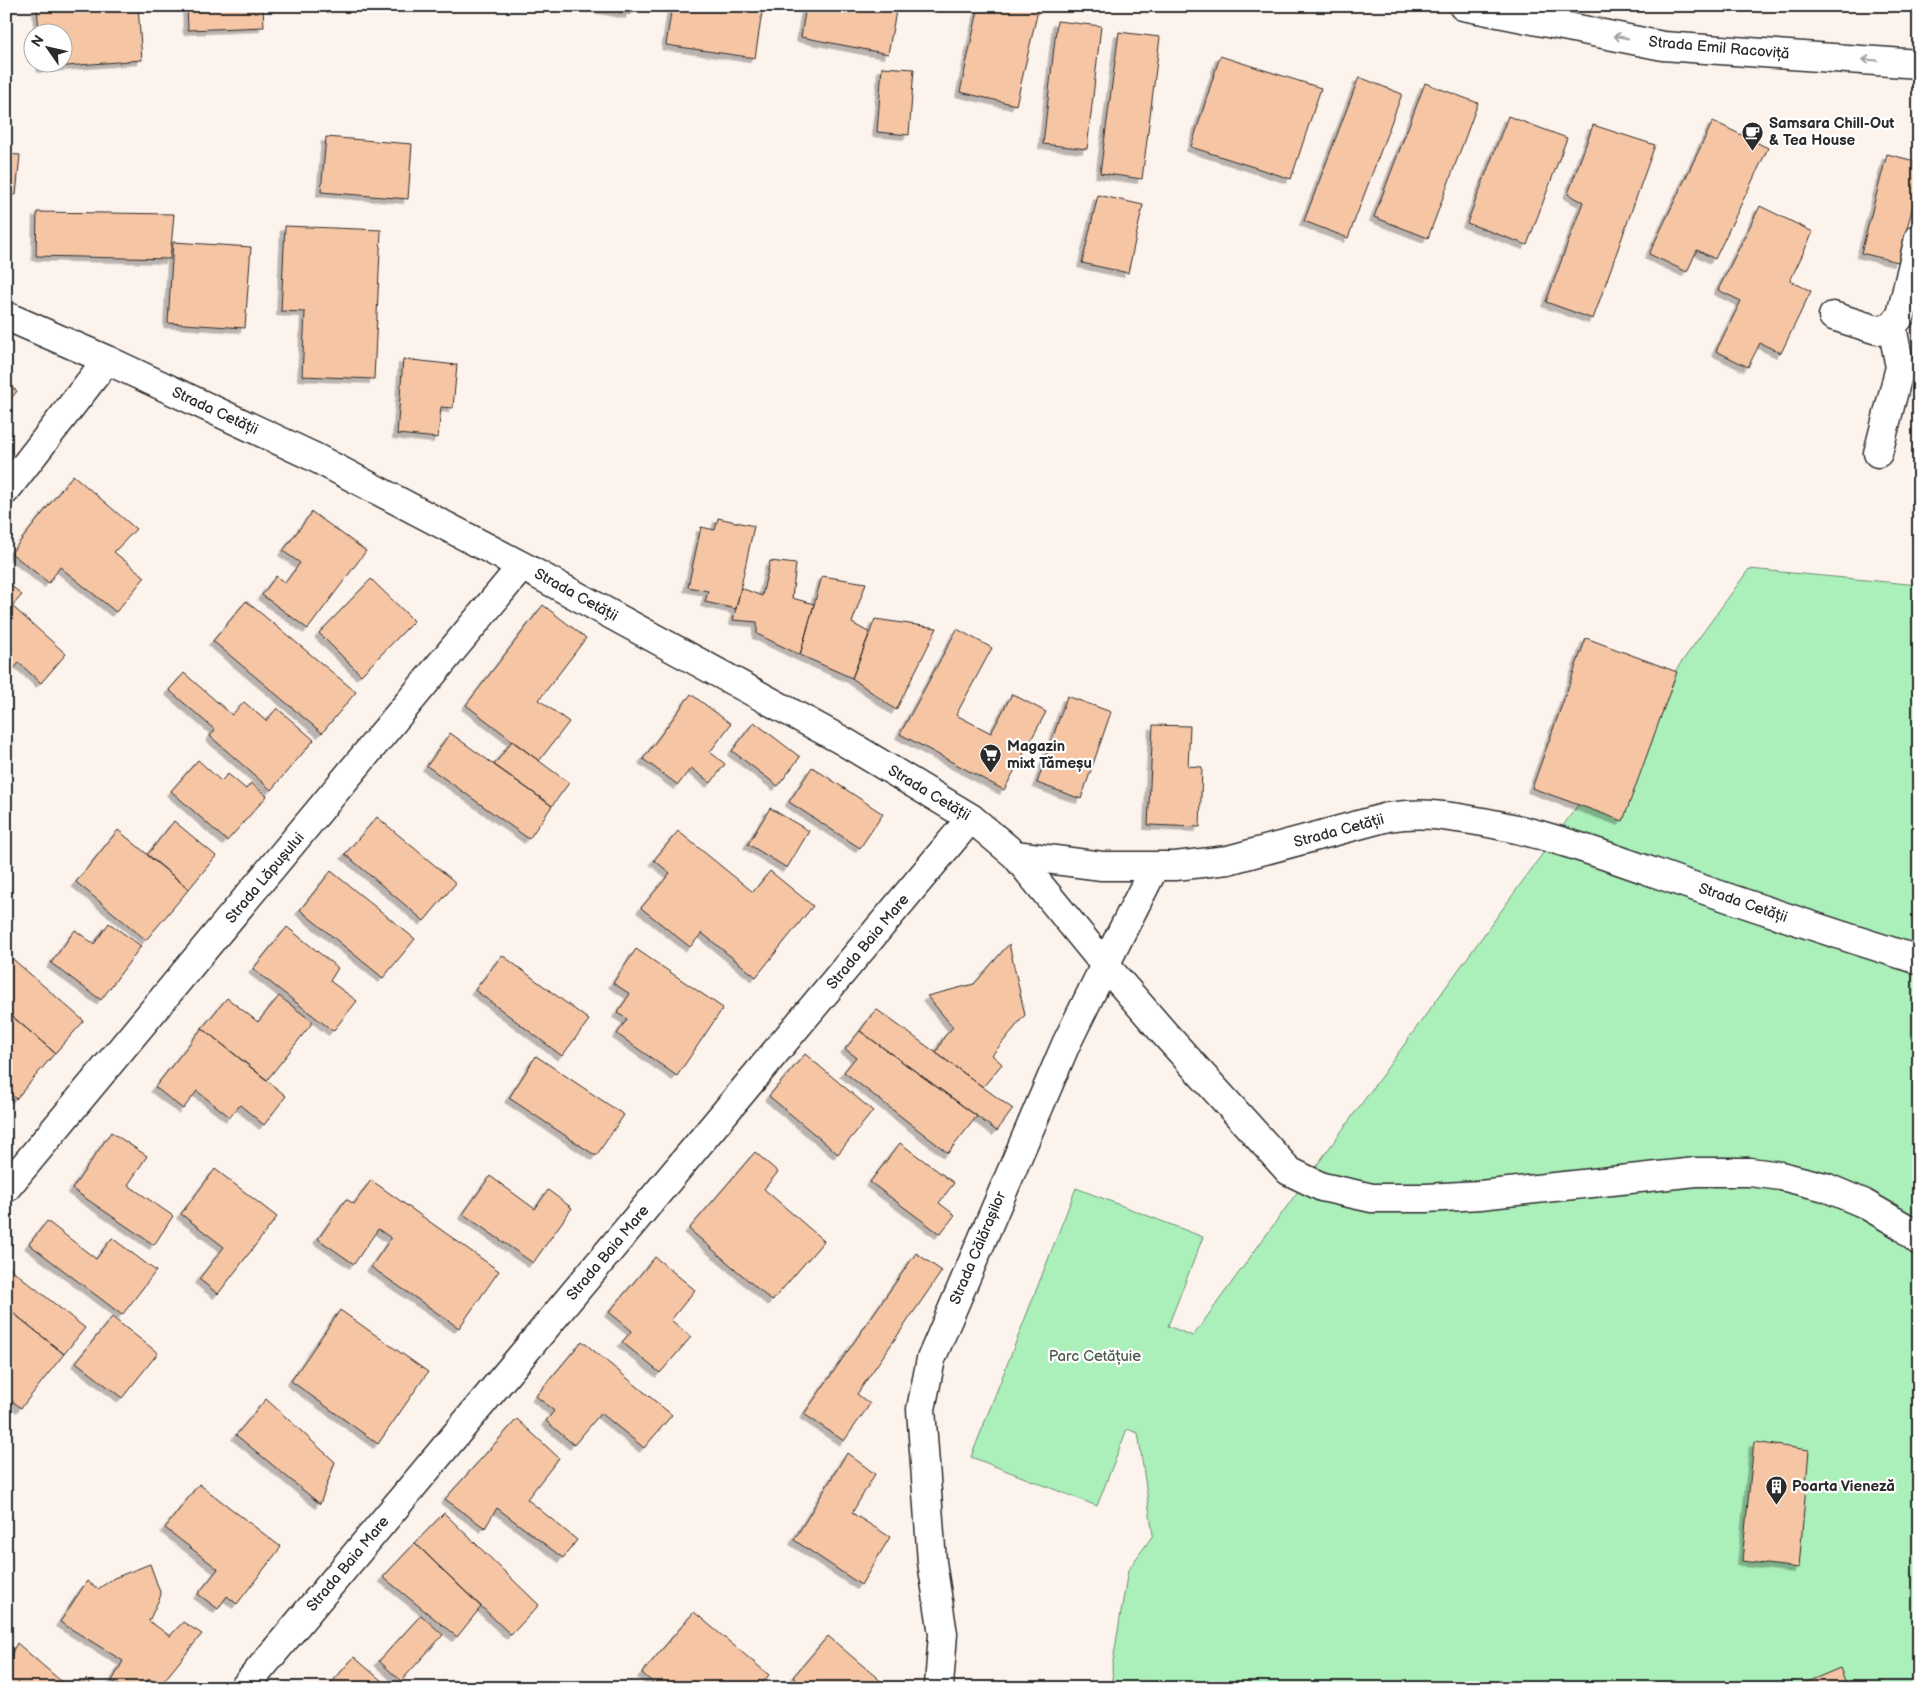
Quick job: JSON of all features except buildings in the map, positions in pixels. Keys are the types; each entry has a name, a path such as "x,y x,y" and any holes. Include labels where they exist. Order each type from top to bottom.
{"street":[{"name":"Strada Emil Racoviță","path":"1463,6 1663,46 1919,64"},
{"path":"1833,316 1876,330 1892,328 1901,316 1919,238"},
{"name":"Strada Cetății","path":"6,316 106,360 314,457 522,566 843,741 971,818 1015,855 1102,866 1155,866 1228,860 1388,817 1412,813 1436,814 1488,823 1549,837 1824,931 1919,960"},
{"path":"1878,453 1900,367 1892,328"},
{"path":"6,490 106,360"},
{"name":"Strada Lăpușului","path":"6,1188 71,1112 522,566"},
{"name":"Strada Baia Mare","path":"244,1688 971,818"},
{"path":"1015,855 1105,965 1289,1171 1322,1187 1372,1198 1426,1198 1480,1195 1696,1172 1750,1172 1781,1176 1825,1187 1863,1203 1901,1225 1919,1241"},
{"name":"Strada Călărașilor","path":"940,1688 943,1634 932,1562 923,1463 921,1409 931,1359 1066,1044 1155,866"}],"green space":[{"name":"Parc Cetățuie","path":"1749,569 1919,585 1919,1688 1113,1688 1112,1667 1128,1570 1153,1535 1138,1433 1127,1429 1097,1506 971,1457 1076,1188 1203,1237 1168,1326 1193,1336"}],"place":[{"name":"Samsara Chill-Out & Tea House","path":"1753,151"},
{"name":"Magazin mixt Tămeșu","path":"991,774"},
{"name":"Poarta Vieneză","path":"1776,1505"}]}
